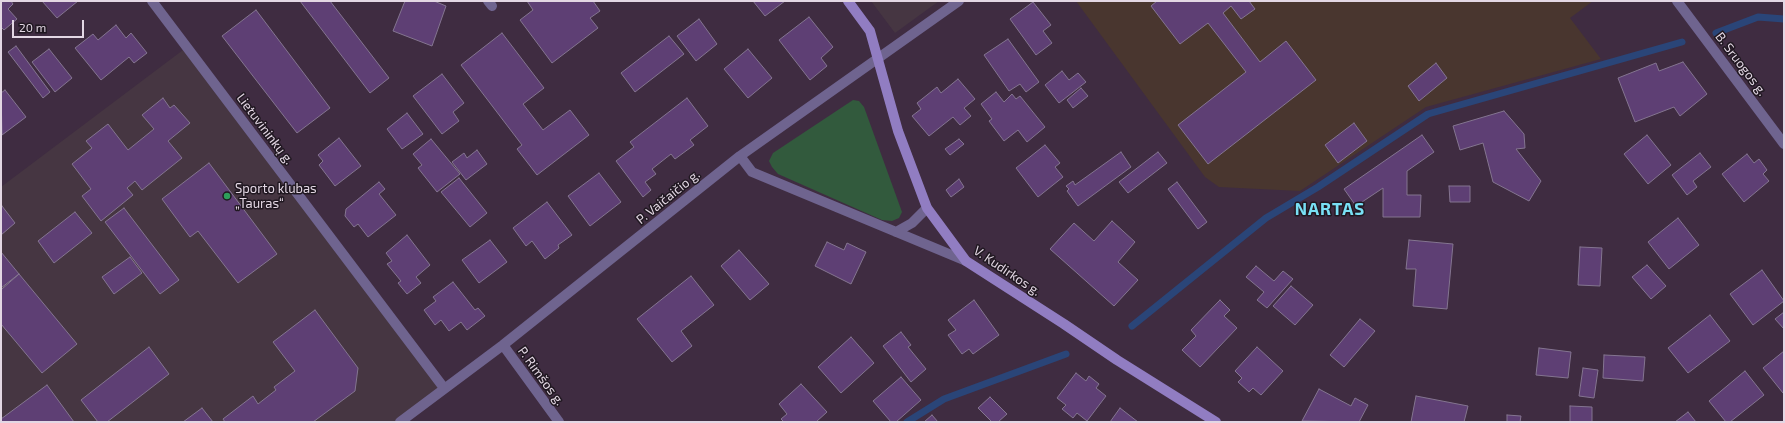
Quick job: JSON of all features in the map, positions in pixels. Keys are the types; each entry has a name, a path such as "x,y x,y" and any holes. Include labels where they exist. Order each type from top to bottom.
{"main road":[{"name":"V. Kudirkos g.","path":"848,1 870,31 898,131 927,208 966,261 1117,360 1216,422"}],"street":[{"name":"P. Vaičaičio g.","path":"400,422 503,345 740,156 959,1"},
{"name":"B. Sruogos g.","path":"1677,1 1784,144"},
{"name":"Lietuvininkų g.","path":"156,2 444,388"},
{"path":"740,156 752,172 966,261"},
{"path":"896,232 912,223 927,208"},
{"name":"P. Rimšos g.","path":"503,345 559,422"}],"shaded area":[{"path":"871,1 939,1 895,33"},
{"path":"1076,1 1593,1 1570,18 1601,59 1426,107 1300,191 1219,187 1205,177"},
{"path":"187,47 444,388 400,422 1,422 1,187"}],"green space":[{"path":"853,100 859,101 864,107 902,212 899,218 892,221 882,220 778,174 769,161 773,153"}],"building":[{"path":"1,1 11,1 13,4 8,9 17,19 4,30 1,27"},
{"path":"42,1 78,1 57,18"},
{"path":"300,1 330,1 389,78 370,93"},
{"path":"405,1 434,1 446,6 432,46 393,31"},
{"path":"527,1 593,1 600,11 590,18 598,28 552,63 520,20 533,10"},
{"path":"753,1 785,1 765,16"},
{"path":"1157,1 1249,1 1255,9 1241,19 1231,6 1223,13 1260,62 1286,41 1316,80 1208,164 1178,125 1246,72 1208,23 1180,44 1151,6"},
{"path":"1033,2 1051,25 1043,31 1052,43 1036,55 1010,19"},
{"path":"256,10 330,108 297,133 222,36"},
{"path":"809,17 833,47 821,58 827,66 810,80 779,40"},
{"path":"699,19 717,44 696,61 677,36"},
{"path":"116,25 126,38 131,33 147,53 134,63 129,57 101,80 75,48 93,34 98,40"},
{"path":"502,33 544,88 523,104 543,130 570,110 589,135 537,175 517,149 522,145 461,65"},
{"path":"669,36 684,54 635,92 621,73"},
{"path":"1008,39 1039,82 1026,92 1020,84 1009,91 984,55"},
{"path":"16,46 50,92 43,98 8,52"},
{"path":"49,49 72,78 55,92 32,62"},
{"path":"748,49 772,78 748,98 724,69"},
{"path":"1683,62 1707,94 1680,116 1674,107 1635,122 1618,78 1656,63 1659,71"},
{"path":"1436,63 1447,78 1419,101 1408,86"},
{"path":"1062,71 1069,80 1078,73 1086,82 1059,103 1045,85"},
{"path":"442,74 464,103 453,112 459,121 442,134 413,96"},
{"path":"958,79 975,99 964,108 971,116 960,125 953,117 929,136 912,116 921,109 917,103 937,87 941,93"},
{"path":"1081,88 1088,96 1073,108 1067,100"},
{"path":"5,90 26,117 2,135 1,93"},
{"path":"996,92 1004,102 1012,94 1016,99 1020,96 1045,127 1027,142 1018,130 1004,141 989,121 992,119 981,104"},
{"path":"163,98 170,108 174,105 190,123 168,141 182,158 142,190 135,181 127,188 133,195 101,221 82,196 91,189 72,164 92,148 86,141 108,124 128,150 154,129 142,115"},
{"path":"687,98 708,126 690,140 694,145 675,159 671,154 652,169 656,174 645,182 651,190 643,197 616,161 634,147 630,142"},
{"path":"1504,111 1524,134 1525,148 1516,149 1541,181 1529,201 1493,182 1483,143 1460,150 1453,126"},
{"path":"407,113 423,134 402,149 387,129"},
{"path":"1354,123 1367,141 1338,163 1325,145"},
{"path":"1422,135 1434,152 1407,171 1407,195 1421,195 1420,217 1383,217 1383,188 1356,206 1344,189"},
{"path":"1647,135 1671,165 1648,184 1624,154"},
{"path":"339,138 361,166 335,186 319,165 323,161 318,155"},
{"path":"431,139 460,174 437,192 418,168 422,165 413,154"},
{"path":"959,139 964,144 950,155 945,149"},
{"path":"1045,145 1060,163 1055,167 1063,177 1038,197 1016,168"},
{"path":"477,150 487,164 466,180 452,162 464,153 467,158"},
{"path":"1121,152 1131,167 1078,206 1067,191 1069,189 1066,186 1073,181 1075,185"},
{"path":"1158,152 1167,163 1128,193 1119,182"},
{"path":"1700,153 1711,167 1693,181 1697,187 1687,195 1672,175"},
{"path":"1747,154 1754,163 1759,159 1767,170 1763,174 1769,181 1744,202 1722,174"},
{"path":"209,163 277,254 238,283 198,231 190,237 162,199"},
{"path":"599,173 621,202 590,226 568,196"},
{"path":"459,178 487,213 470,227 441,192"},
{"path":"959,179 964,187 951,197 946,190"},
{"path":"379,182 385,189 379,194 396,215 368,237 358,224 354,227 345,216 346,209"},
{"path":"1177,182 1207,222 1198,229 1168,189"},
{"path":"1449,186 1470,186 1470,202 1450,202"},
{"path":"547,202 572,235 558,245 559,248 545,259 532,241 526,246 513,228"},
{"path":"2,206 15,223 1,235 1,207"},
{"path":"124,208 179,280 160,294 105,222"},
{"path":"75,212 92,233 54,263 38,241"},
{"path":"1678,218 1699,245 1669,269 1648,242"},
{"path":"1112,221 1135,242 1118,262 1138,280 1114,306 1050,249 1074,223 1094,241"},
{"path":"407,235 430,265 416,277 421,283 407,294 398,283 401,281 387,264 392,261 386,253"},
{"path":"490,240 507,262 479,283 462,260"},
{"path":"1409,240 1453,244 1447,309 1413,306 1416,269 1406,269"},
{"path":"827,242 844,250 847,243 866,252 851,284 815,266"},
{"path":"1580,247 1602,248 1600,286 1578,285"},
{"path":"739,250 769,284 750,300 721,266"},
{"path":"1,252 19,274 2,289 1,288"},
{"path":"130,257 142,273 114,294 102,277"},
{"path":"1647,265 1666,286 1651,299 1632,277"},
{"path":"1256,266 1274,281 1283,271 1293,279 1267,308 1257,300 1264,292 1246,277"},
{"path":"1762,270 1784,301 1753,325 1730,294"},
{"path":"19,274 77,344 42,373 1,324 1,288"},
{"path":"691,276 714,305 681,331 692,346 672,362 637,319"},
{"path":"453,282 475,310 478,308 485,316 467,330 461,322 449,331 441,320 435,325 424,310 436,301 433,297"},
{"path":"1291,286 1313,305 1295,325 1273,306"},
{"path":"974,300 999,335 973,354 969,349 962,354 948,335 956,330 948,320"},
{"path":"1220,300 1230,310 1224,316 1237,328 1200,367 1182,350 1196,336 1191,330"},
{"path":"315,310 358,368 355,391 313,422 225,422 223,419 253,396 258,404 276,390 274,387 295,371 273,342"},
{"path":"1784,312 1784,329 1775,319"},
{"path":"1710,315 1730,341 1688,373 1668,348"},
{"path":"1360,319 1375,331 1344,367 1330,355"},
{"path":"901,332 911,345 908,347 926,369 911,382 883,346"},
{"path":"851,337 874,363 841,393 818,367"},
{"path":"149,347 169,374 107,422 98,422 81,400"},
{"path":"1257,347 1283,371 1261,395 1253,388 1249,392 1238,382 1242,378 1235,371"},
{"path":"1539,348 1571,352 1568,378 1536,375"},
{"path":"1784,351 1784,393 1783,393 1763,368"},
{"path":"1604,355 1645,357 1643,381 1603,378"},
{"path":"1583,368 1598,370 1594,398 1579,396"},
{"path":"1745,371 1764,395 1730,422 1726,422 1709,401"},
{"path":"1076,373 1086,381 1089,376 1099,384 1096,388 1106,396 1087,421 1077,413 1073,418 1062,409 1066,405 1057,398"},
{"path":"901,377 921,400 896,422 891,422 873,401"},
{"path":"801,384 827,412 816,422 784,422 781,419 787,414 779,404"},
{"path":"47,385 74,422 1,422 1,419"},
{"path":"1319,389 1351,406 1355,398 1368,405 1359,422 1302,421"},
{"path":"1416,396 1468,406 1464,422 1411,422"},
{"path":"990,397 1007,414 998,422 992,422 978,408"},
{"path":"1570,406 1592,407 1592,422 1570,422"},
{"path":"202,408 213,422 183,422"},
{"path":"1120,408 1138,422 1110,422"},
{"path":"1688,412 1696,422 1675,422"},
{"path":"932,415 938,422 924,422"},
{"path":"1507,415 1521,416 1520,422 1507,422"}],"waterway":[{"path":"1716,33 1758,17 1784,19"},
{"path":"1132,326 1266,218 1318,187 1428,114 1682,42"},
{"path":"907,422 944,399 1066,354"}],"place":[{"name":"Sporto klubas „Tauras“","path":"227,196"}],"district":[{"name":"NARTAS","path":"1330,209"}]}
